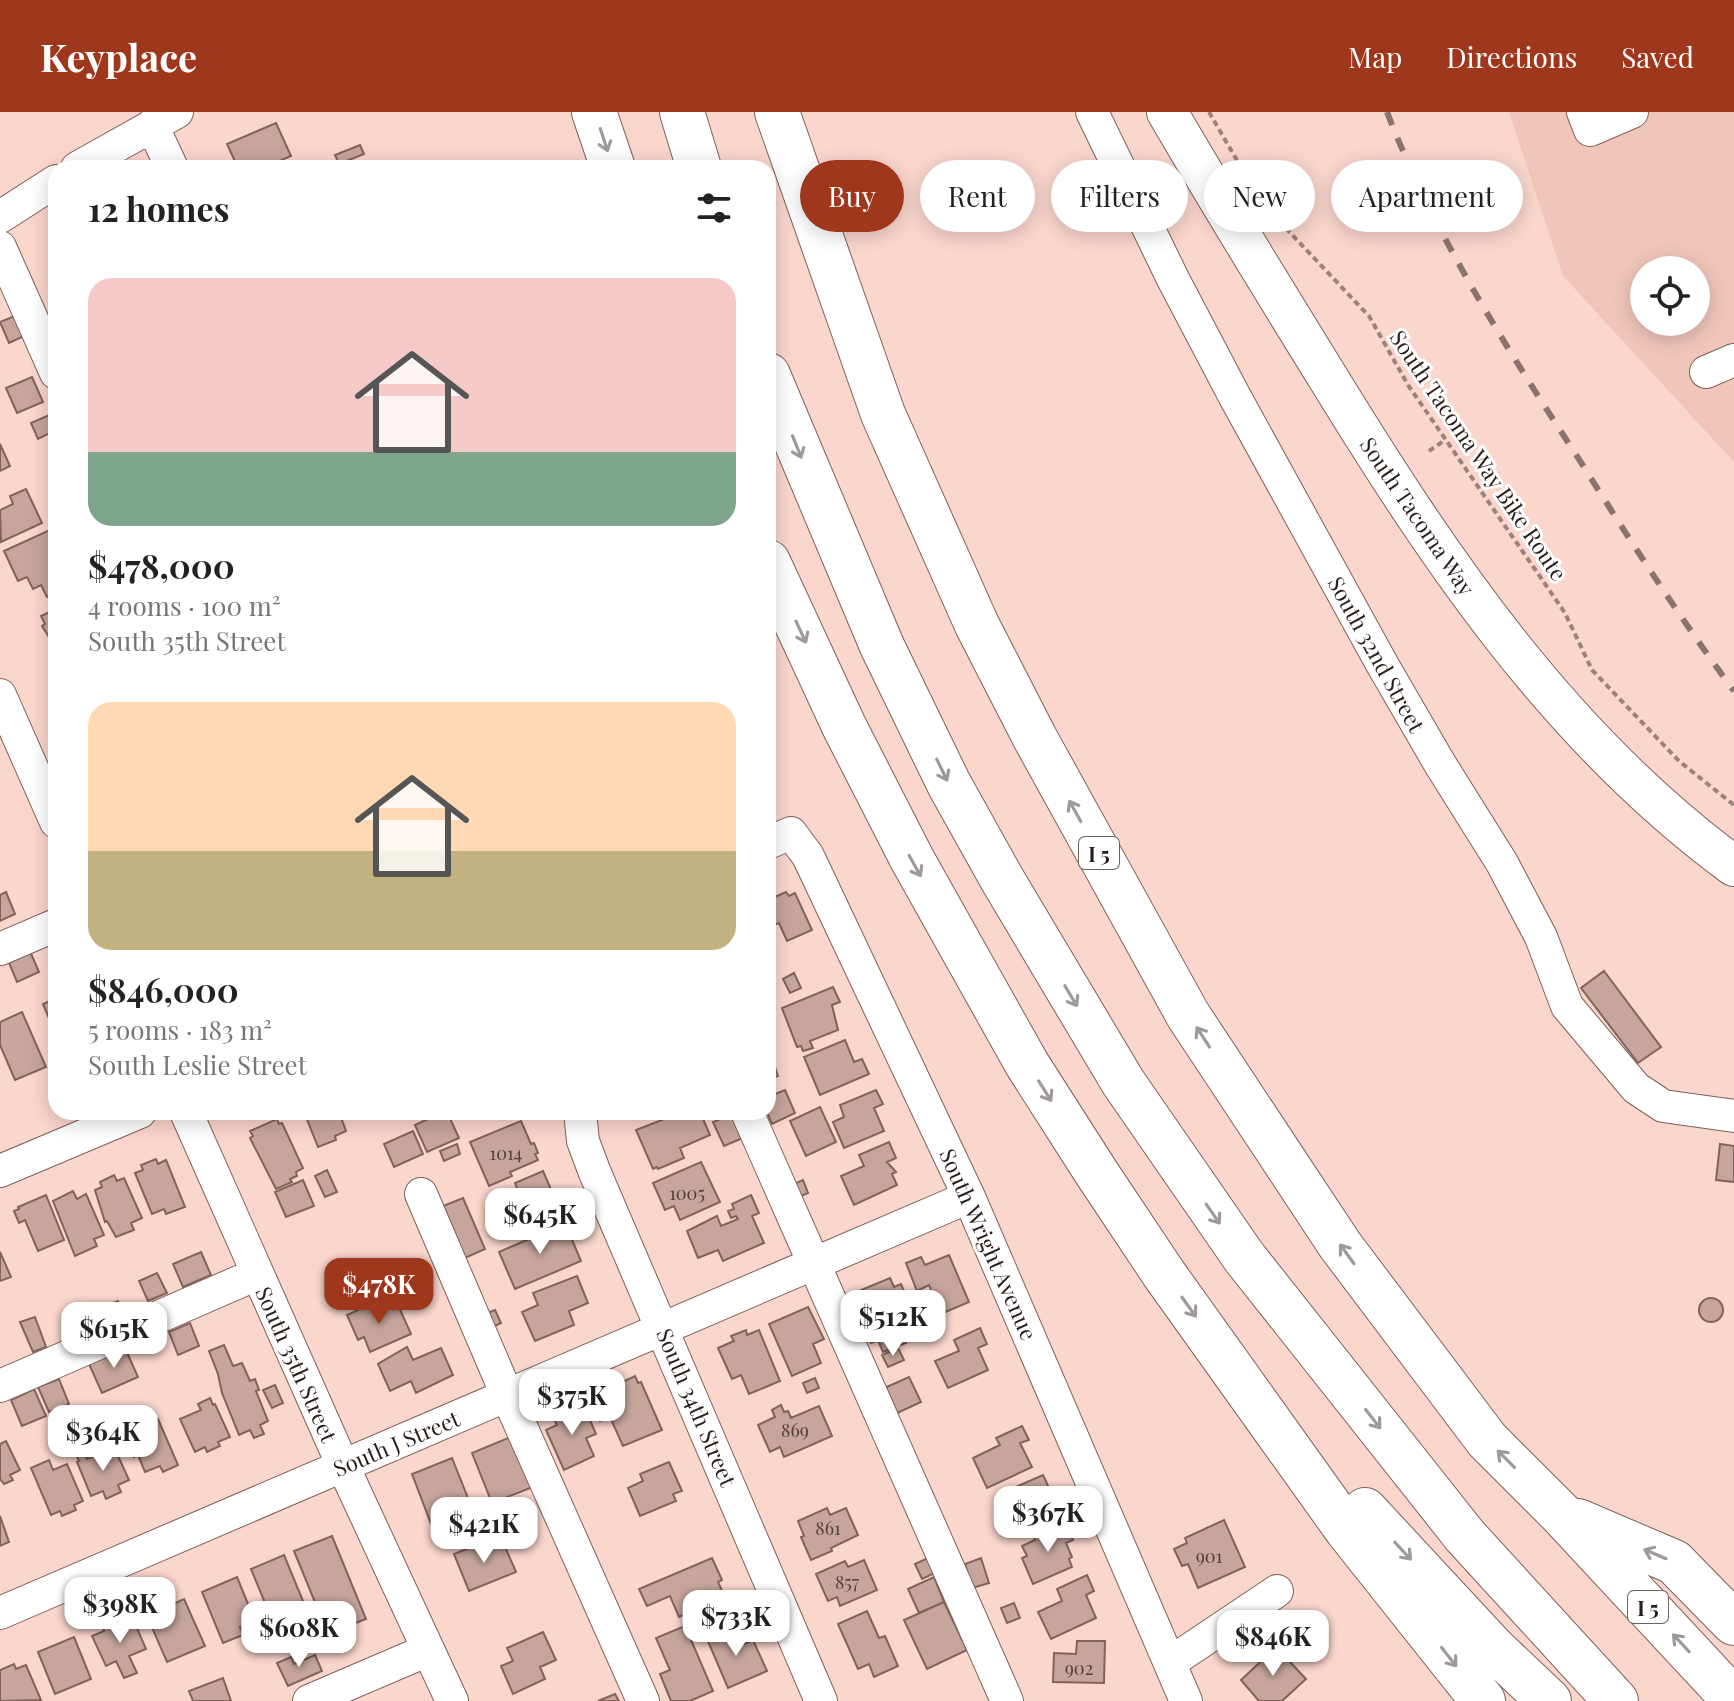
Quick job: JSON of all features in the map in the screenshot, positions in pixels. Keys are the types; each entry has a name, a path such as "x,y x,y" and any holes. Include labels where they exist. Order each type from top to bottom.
{"highway":[{"path":"594,112 610,160"},
{"path":"682,112 697,160"},
{"name":"I 5","path":"777,112 883,414 977,625 1035,738 1181,1001 1340,1245 1487,1440 1561,1514 1734,1700"},
{"path":"776,394 876,632 949,784 1123,1082 1244,1257 1465,1536 1616,1701"},
{"path":"776,579 844,726 912,859 986,992 1096,1172 1164,1274 1347,1530 1483,1701"},
{"path":"1219,1348 1493,1648 1549,1701"},
{"path":"1561,1514 1674,1562 1734,1623"}],"main road":[{"name":"South Tacoma Way","path":"1167,112 1366,439 1477,605 1533,675 1634,782 1698,840 1734,866"}],"street":[{"name":"South 32nd Street","path":"1092,112 1173,279 1243,411 1396,689 1509,875 1541,937 1567,1006 1636,1088 1663,1106 1734,1116"},
{"path":"1583,112 1590,130 1632,112"},
{"path":"91,160 165,119 171,160"},
{"path":"0,217 48,186"},
{"path":"0,247 48,355"},
{"path":"3,709 48,805"},
{"name":"South Wright Avenue","path":"779,838 808,856 969,1197 1186,1701"},
{"path":"0,949 48,928"},
{"path":"0,1171 121,1120"},
{"name":"South 35th Street","path":"190,1120 343,1466 452,1701"},
{"name":"South 34th Street","path":"580,1120 588,1156 821,1701"},
{"path":"750,1120 1007,1701"},
{"path":"421,1194 643,1701"},
{"name":"South J Street","path":"0,1613 969,1197"},
{"path":"0,1386 257,1274"},
{"path":"1171,1662 1277,1591"},
{"path":"309,1701 428,1650"}],"path":[{"name":"South Tacoma Way Bike Route","path":"1209,112 1261,202 1369,316 1408,385 1565,613 1592,670 1679,761 1734,805"},
{"path":"1429,451 1445,440"}],"shaded area":[{"path":"1509,112 1734,112 1734,462 1563,276"}],"building":[{"path":"276,123 291,156 282,160 234,160 227,144"},
{"path":"360,145 364,154 349,160 337,160 335,155"},
{"path":"22,313 31,333 9,343 0,322"},
{"path":"32,377 43,402 17,413 6,388"},
{"path":"48,416 48,434 38,439 31,423"},
{"path":"0,444 10,466 0,471"},
{"path":"26,489 42,523 1,542 0,510 13,504 10,496"},
{"path":"48,531 48,597 41,585 33,589 27,577 18,581 4,551"},
{"path":"48,613 48,635 42,626 45,624 41,616"},
{"path":"6,892 15,914 0,921 0,895"},
{"path":"786,892 789,896 795,893 812,930 787,941 779,923 776,924 776,896"},
{"path":"29,949 39,972 17,982 7,958"},
{"path":"1604,971 1661,1047 1638,1063 1581,988"},
{"path":"794,973 801,988 790,993 783,979"},
{"path":"833,987 840,1002 832,1005 838,1030 810,1041 813,1048 803,1051 801,1046 797,1047 782,1008"},
{"path":"22,1012 46,1067 15,1080 0,1045 0,1022"},
{"path":"845,1040 854,1062 862,1059 869,1074 820,1095 804,1057"},
{"path":"785,1090 795,1113 772,1124 770,1120 776,1120 776,1094"},
{"path":"876,1090 883,1104 874,1108 884,1131 844,1148 833,1122 844,1117 840,1105"},
{"path":"820,1107 836,1142 806,1156 790,1121"},
{"path":"275,1120 282,1123 303,1168 290,1179 292,1182 276,1189 250,1138 253,1136 250,1131"},
{"path":"307,1120 342,1120 346,1131 335,1136 336,1140 318,1147"},
{"path":"426,1120 451,1120 459,1138 427,1152 415,1125"},
{"path":"662,1120 703,1120 710,1135 680,1148 684,1158 653,1169 636,1130"},
{"path":"738,1120 750,1135 724,1146 713,1122"},
{"path":"521,1121 531,1144 534,1143 538,1160 510,1172 512,1176 489,1186 470,1142"},
{"path":"413,1131 423,1154 394,1167 384,1144"},
{"path":"889,1142 896,1158 887,1162 896,1172 892,1174 897,1185 854,1205 841,1176 864,1166 859,1155"},
{"path":"457,1144 460,1154 444,1161 440,1151"},
{"path":"1720,1144 1734,1146 1734,1182 1716,1180"},
{"path":"156,1159 158,1164 166,1160 185,1207 166,1214 164,1209 152,1214 135,1173 143,1170 141,1165"},
{"path":"701,1162 720,1202 680,1220 674,1206 665,1210 653,1183"},
{"path":"327,1170 337,1192 325,1197 315,1176"},
{"path":"543,1171 556,1201 548,1204 552,1214 514,1230 502,1200 519,1193 515,1183"},
{"path":"114,1175 117,1181 124,1178 142,1218 131,1223 134,1230 116,1237 105,1222 95,1190 102,1187 100,1182"},
{"path":"303,1180 314,1206 286,1217 275,1192"},
{"path":"803,1180 808,1193 799,1197 794,1184"},
{"path":"73,1191 77,1199 86,1194 104,1235 94,1239 97,1246 75,1256 53,1201"},
{"path":"46,1195 64,1240 38,1251 25,1220 19,1223 14,1211"},
{"path":"751,1195 759,1213 752,1216 764,1243 723,1261 718,1250 698,1258 687,1231 717,1216 721,1226 738,1219 736,1216 731,1218 728,1211 734,1209 732,1204"},
{"path":"463,1198 485,1249 465,1258 443,1206"},
{"path":"565,1223 581,1261 515,1289 499,1252"},
{"path":"0,1252 11,1277 0,1281"},
{"path":"201,1252 211,1275 183,1287 173,1264"},
{"path":"949,1255 969,1302 941,1314 929,1285 917,1291 906,1263 921,1257 925,1265"},
{"path":"157,1273 167,1293 148,1301 139,1281"},
{"path":"577,1276 588,1303 569,1311 574,1325 535,1341 522,1312 538,1305 533,1293"},
{"path":"890,1278 894,1287 901,1284 910,1305 894,1312 906,1343 883,1352 878,1340 871,1343 854,1303 864,1299 861,1290"},
{"path":"1711,1298 1719,1302 1723,1310 1719,1318 1711,1322 1703,1318 1699,1310 1703,1302"},
{"path":"118,1301 123,1316 102,1323 97,1309"},
{"path":"375,1302 380,1312 398,1305 411,1334 370,1352 364,1337 358,1340 347,1315"},
{"path":"808,1307 824,1339 813,1344 821,1363 792,1376 769,1324"},
{"path":"495,1310 501,1323 493,1327 487,1313"},
{"path":"35,1317 46,1347 33,1352 20,1322"},
{"path":"190,1323 199,1346 178,1355 169,1332"},
{"path":"980,1328 987,1344 978,1348 988,1370 948,1388 935,1361 959,1351 954,1340"},
{"path":"746,1330 747,1335 759,1330 780,1381 749,1394 741,1375 732,1379 718,1348 734,1341 731,1336"},
{"path":"224,1345 233,1366 242,1363 250,1381 255,1379 259,1390 256,1391 268,1421 260,1425 264,1434 254,1438 250,1430 239,1435 222,1393 209,1351"},
{"path":"407,1347 413,1360 441,1348 453,1375 416,1393 411,1381 390,1391 378,1364"},
{"path":"125,1348 138,1377 102,1393 89,1364"},
{"path":"898,1348 904,1360 888,1367 882,1355"},
{"path":"635,1376 638,1383 641,1382 662,1430 623,1446 610,1417 600,1421 594,1405 604,1400 602,1396 614,1391 612,1387"},
{"path":"909,1377 921,1402 893,1415 882,1389"},
{"path":"815,1378 819,1388 807,1393 803,1383"},
{"path":"59,1379 69,1404 49,1412 38,1387"},
{"path":"275,1385 283,1403 272,1408 263,1390"},
{"path":"34,1389 46,1416 22,1426 11,1400"},
{"path":"210,1398 230,1437 207,1452 205,1447 195,1452 180,1419 201,1410 198,1404"},
{"path":"781,1405 791,1418 819,1406 832,1436 784,1457 780,1447 770,1452 758,1425 775,1417 772,1410"},
{"path":"575,1406 576,1409 584,1406 596,1434 586,1438 594,1456 564,1470 546,1430 557,1425 554,1419 565,1414 563,1411"},
{"path":"158,1419 178,1465 163,1472 160,1466 145,1472 138,1455 134,1457 130,1448 134,1446 128,1433"},
{"path":"1022,1426 1029,1440 1020,1443 1032,1467 987,1488 973,1458 1000,1445 996,1438"},
{"path":"513,1436 533,1487 492,1503 472,1453"},
{"path":"6,1441 20,1470 10,1475 13,1480 4,1484 0,1479 0,1444"},
{"path":"114,1447 129,1480 118,1485 121,1492 106,1499 103,1491 91,1496 76,1454 84,1451 87,1459"},
{"path":"452,1458 474,1513 433,1529 412,1474"},
{"path":"49,1460 53,1470 67,1464 83,1501 74,1505 76,1510 62,1516 60,1511 51,1515 31,1468"},
{"path":"669,1462 682,1491 673,1494 676,1501 640,1516 628,1488 643,1481 640,1474"},
{"path":"1043,1475 1050,1490 1043,1492 1049,1517 1011,1534 999,1508 1007,1505 1002,1493"},
{"path":"827,1508 830,1515 846,1508 858,1535 811,1560 798,1521"},
{"path":"0,1516 9,1542 0,1546"},
{"path":"1224,1520 1245,1567 1198,1588 1188,1564 1182,1566 1174,1549 1187,1543 1185,1538"},
{"path":"1065,1523 1073,1540 1066,1543 1072,1557 1069,1559 1072,1567 1033,1584 1022,1558 1027,1556 1022,1546"},
{"path":"332,1536 366,1619 328,1634 294,1551"},
{"path":"484,1542 487,1549 503,1542 516,1572 469,1591 454,1554"},
{"path":"284,1555 303,1601 270,1615 251,1569"},
{"path":"930,1557 937,1572 922,1579 915,1564"},
{"path":"712,1558 722,1580 718,1582 725,1597 679,1617 670,1596 647,1606 639,1589"},
{"path":"981,1558 989,1583 972,1588 965,1564"},
{"path":"864,1560 877,1590 840,1606 837,1597 828,1601 816,1574 845,1561 848,1567"},
{"path":"1087,1575 1094,1591 1086,1595 1096,1618 1051,1639 1038,1612 1062,1601 1057,1589"},
{"path":"237,1577 255,1621 240,1627 243,1635 223,1643 202,1592"},
{"path":"934,1577 944,1602 919,1613 908,1589"},
{"path":"184,1599 205,1646 167,1662 147,1616"},
{"path":"944,1602 967,1650 927,1669 904,1620"},
{"path":"1014,1603 1020,1618 1007,1623 1001,1608"},
{"path":"867,1611 879,1638 885,1636 898,1666 874,1677 869,1664 858,1669 838,1624"},
{"path":"133,1619 146,1649 129,1656 137,1673 124,1678 116,1661 106,1666 92,1636 104,1631 102,1626 113,1621 116,1627"},
{"path":"685,1626 713,1691 690,1701 671,1701 660,1674 670,1670 656,1638"},
{"path":"735,1627 742,1645 753,1640 767,1671 728,1688 707,1639"},
{"path":"543,1632 556,1660 540,1667 545,1679 513,1694 501,1666 513,1661 507,1648"},
{"path":"74,1637 91,1679 55,1694 38,1652"},
{"path":"1077,1641 1105,1641 1104,1683 1053,1682 1054,1653 1076,1654"},
{"path":"1276,1647 1306,1679 1282,1701 1259,1701 1241,1680"},
{"path":"315,1655 322,1671 288,1686 277,1663 291,1657 294,1664"},
{"path":"14,1664 16,1669 26,1665 41,1700 0,1701 0,1670"},
{"path":"223,1678 231,1701 193,1701 189,1691"},
{"path":"615,1694 619,1701 598,1701"}],"railway":[{"path":"1387,112 1448,245 1497,329 1652,574 1734,691"}]}
